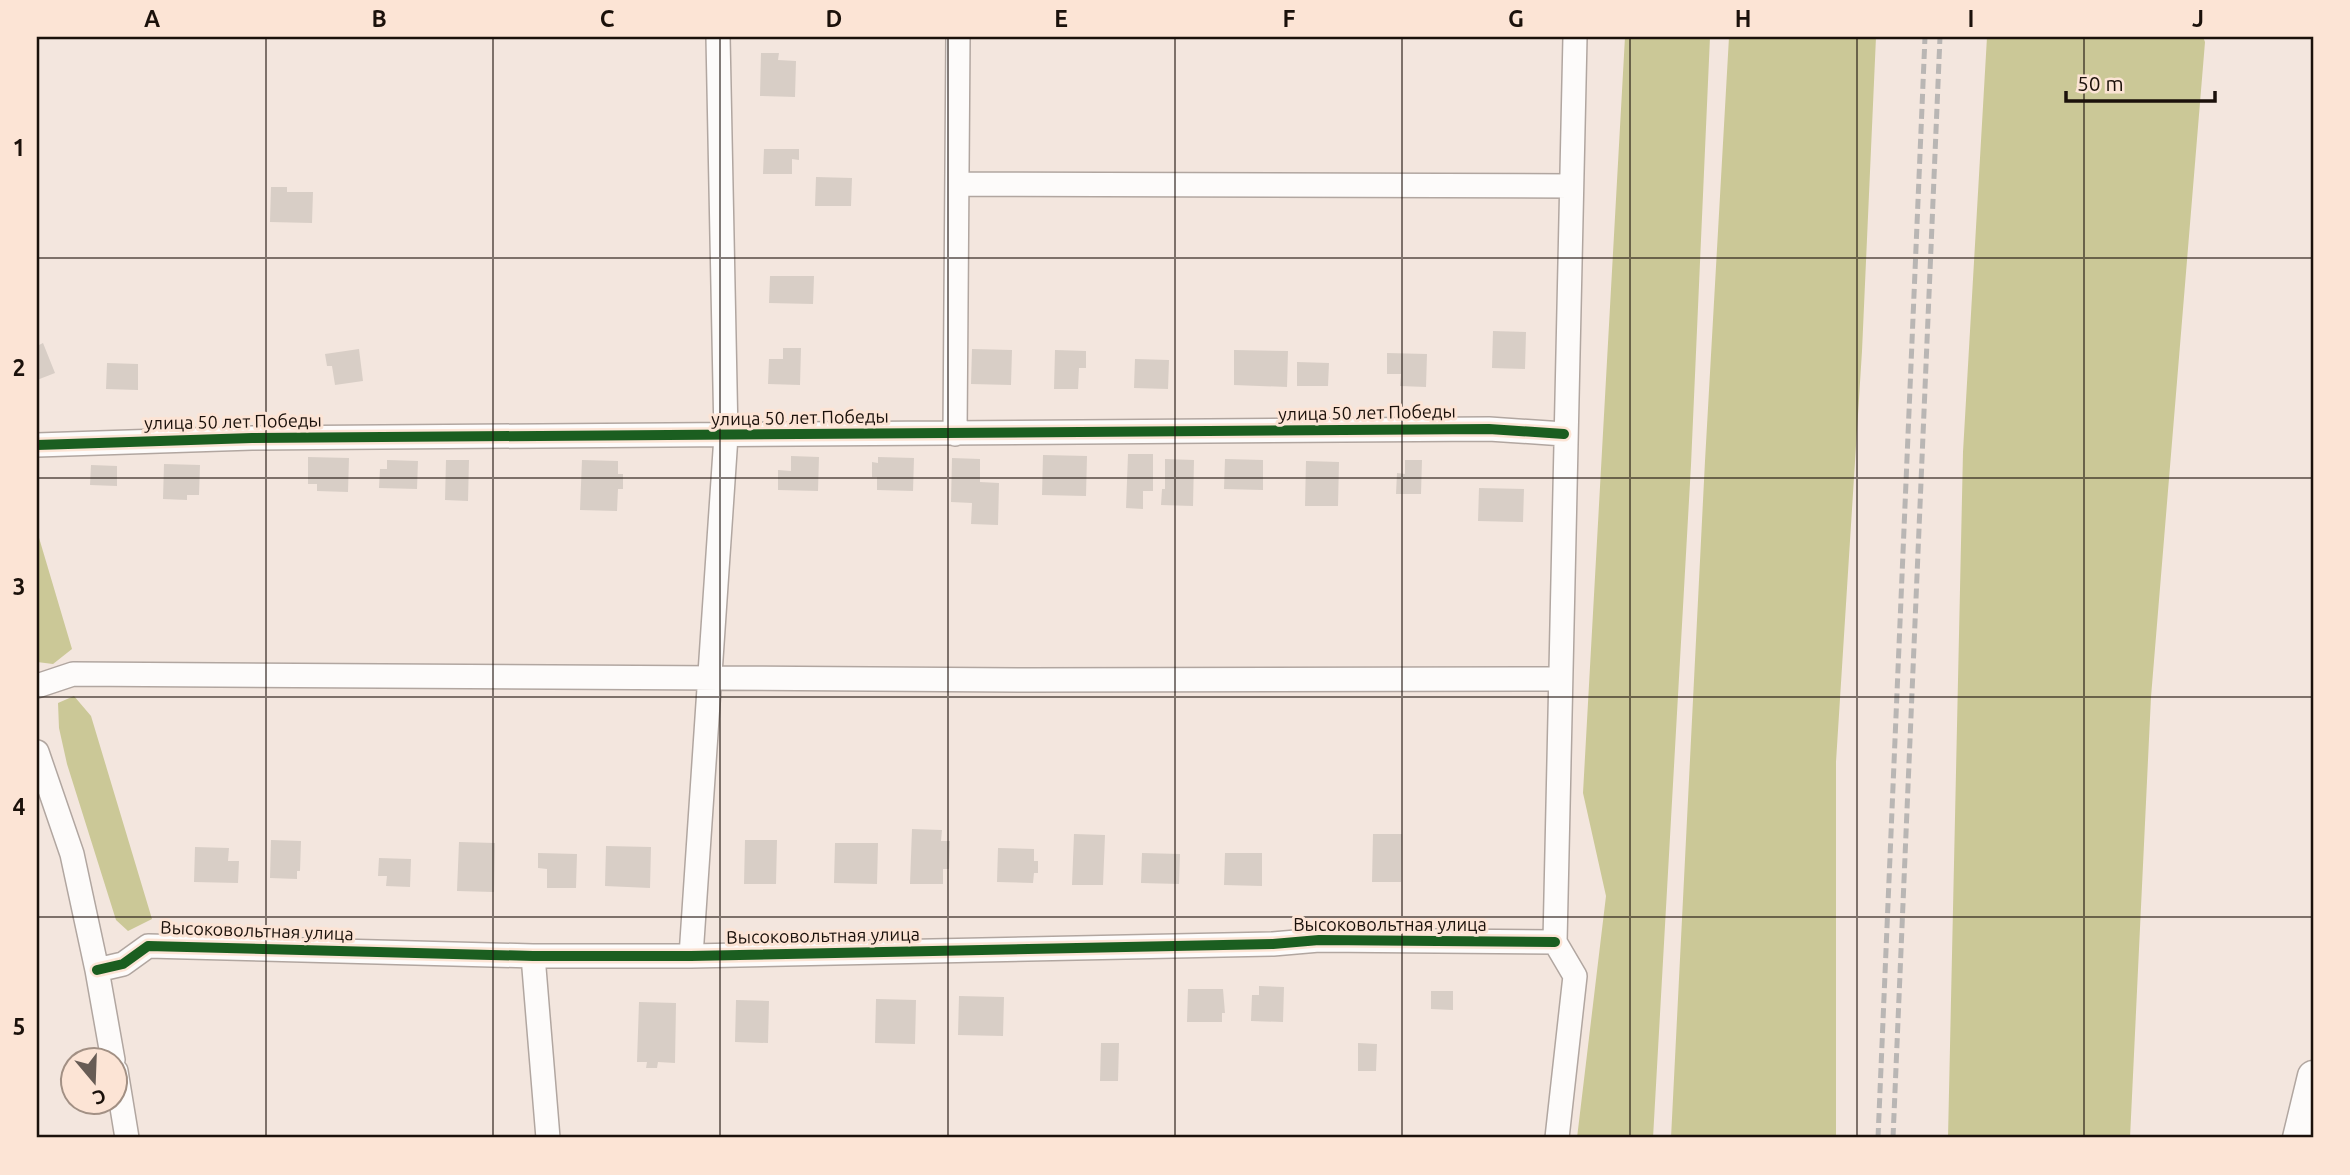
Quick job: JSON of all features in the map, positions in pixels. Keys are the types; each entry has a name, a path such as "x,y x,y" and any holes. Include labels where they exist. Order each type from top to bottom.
{"main road":[{"path":"2298,1138 2313,1076"}],"street":[{"path":"691,956 726,436 718,37"},
{"path":"955,434 958,37"},
{"path":"1557,1138 1575,976 1555,942 1564,434 1575,37"},
{"path":"957,184 1571,186"},
{"name":"улица 50 лет Победы","path":"37,445 252,438 1489,429 1564,434"},
{"path":"37,685 73,674 1028,680 1560,679"},
{"path":"37,752 72,854 111,1046"},
{"name":"Высоковольтная улица","path":"97,970 124,964 148,946 533,956 691,956 1273,944 1319,940 1555,942"},
{"path":"533,956 548,1138"},
{"path":"123,1116 127,1138"}],"shaded area":[{"path":"1625,37 1710,37 1691,465 1653,1138 1577,1138 1606,896 1583,793"},
{"path":"1729,37 1876,37 1862,351 1836,762 1836,1138 1671,1138"},
{"path":"1987,37 2203,37 2205,42 2151,697 2130,1138 1948,1138 1963,452"},
{"path":"37,531 72,649 53,664 37,662"},
{"path":"74,696 91,716 152,919 128,931 116,920 67,764 59,728 58,703"}],"building":[{"path":"761,53 779,53 778,60 796,61 795,97 760,96"},
{"path":"764,149 799,149 799,160 792,159 792,174 763,174"},
{"path":"816,177 852,178 851,206 815,206"},
{"path":"271,187 287,187 287,192 313,192 312,223 270,222"},
{"path":"770,276 814,276 813,304 769,303"},
{"path":"1493,331 1526,332 1525,369 1492,368"},
{"path":"43,343 55,373 37,380 37,346"},
{"path":"783,348 801,348 800,385 768,384 769,359 783,359"},
{"path":"359,349 363,381 335,385 332,366 327,366 325,354"},
{"path":"972,349 1012,350 1011,385 971,384"},
{"path":"1055,350 1086,351 1086,368 1079,368 1078,389 1054,389"},
{"path":"1234,350 1288,351 1287,387 1234,385"},
{"path":"1387,353 1427,354 1426,387 1400,386 1401,374 1387,374"},
{"path":"1135,359 1169,360 1168,389 1134,388"},
{"path":"1297,362 1329,363 1328,386 1297,386"},
{"path":"107,363 138,364 138,390 106,389"},
{"path":"1128,454 1153,454 1153,491 1143,491 1143,509 1126,508"},
{"path":"1043,455 1087,456 1086,496 1042,495"},
{"path":"791,456 819,457 818,491 778,490 778,470 791,471"},
{"path":"308,457 349,458 348,492 317,491 317,484 308,484"},
{"path":"878,457 914,458 913,491 877,490 877,477 872,477 872,462 878,463"},
{"path":"952,458 980,459 980,482 999,483 998,525 971,524 972,503 951,502"},
{"path":"1165,459 1194,460 1193,506 1161,505 1162,489 1165,489"},
{"path":"1225,459 1263,460 1263,490 1224,489"},
{"path":"387,460 418,461 417,489 379,488 380,469 387,469"},
{"path":"446,460 469,460 468,501 445,500"},
{"path":"582,460 618,461 618,474 623,474 623,489 618,489 617,511 580,510"},
{"path":"1405,460 1422,460 1421,494 1396,494 1397,473 1405,474"},
{"path":"1306,461 1339,462 1338,506 1305,506"},
{"path":"164,464 200,465 199,495 187,495 187,500 163,499"},
{"path":"91,465 117,466 117,486 90,485"},
{"path":"1479,488 1524,489 1523,522 1478,521"},
{"path":"912,829 942,830 941,841 950,841 949,869 943,869 943,884 910,884"},
{"path":"1074,834 1105,835 1103,885 1072,885"},
{"path":"1373,834 1402,834 1401,882 1372,882"},
{"path":"271,840 301,841 300,871 297,871 297,879 270,878"},
{"path":"745,840 777,840 776,884 744,884"},
{"path":"459,842 495,843 494,892 457,891"},
{"path":"835,843 878,843 877,884 834,883"},
{"path":"606,846 651,847 650,888 605,886"},
{"path":"195,847 229,848 228,861 239,861 238,883 194,882"},
{"path":"998,848 1034,849 1038,873 1034,873 1033,883 997,882"},
{"path":"538,853 577,854 576,888 547,888 547,869 538,868"},
{"path":"1142,853 1180,854 1179,884 1141,883"},
{"path":"1225,853 1262,853 1262,886 1224,885"},
{"path":"379,858 411,859 410,887 386,886 387,876 378,876"},
{"path":"1259,986 1284,987 1283,1022 1251,1021 1252,995 1259,995"},
{"path":"1188,989 1223,989 1225,1013 1222,1013 1222,1022 1187,1022"},
{"path":"1431,991 1453,991 1453,1010 1431,1009"},
{"path":"959,996 1004,997 1003,1036 958,1035"},
{"path":"876,999 916,1000 915,1044 875,1043"},
{"path":"736,1000 769,1001 768,1043 735,1042"},
{"path":"639,1002 676,1003 675,1063 658,1062 657,1068 646,1068 647,1062 637,1062"},
{"path":"1101,1043 1119,1043 1118,1081 1100,1081"},
{"path":"1358,1043 1377,1044 1376,1071 1358,1071"}],"railway":[{"path":"1878,1138 1925,37"},
{"path":"1893,1138 1940,37"}],"cycle path":[{"path":"37,445 252,438 1489,429 1564,434"},
{"path":"97,970 123,964 148,946 533,956 691,956 1273,944 1319,940 1555,942"}]}
